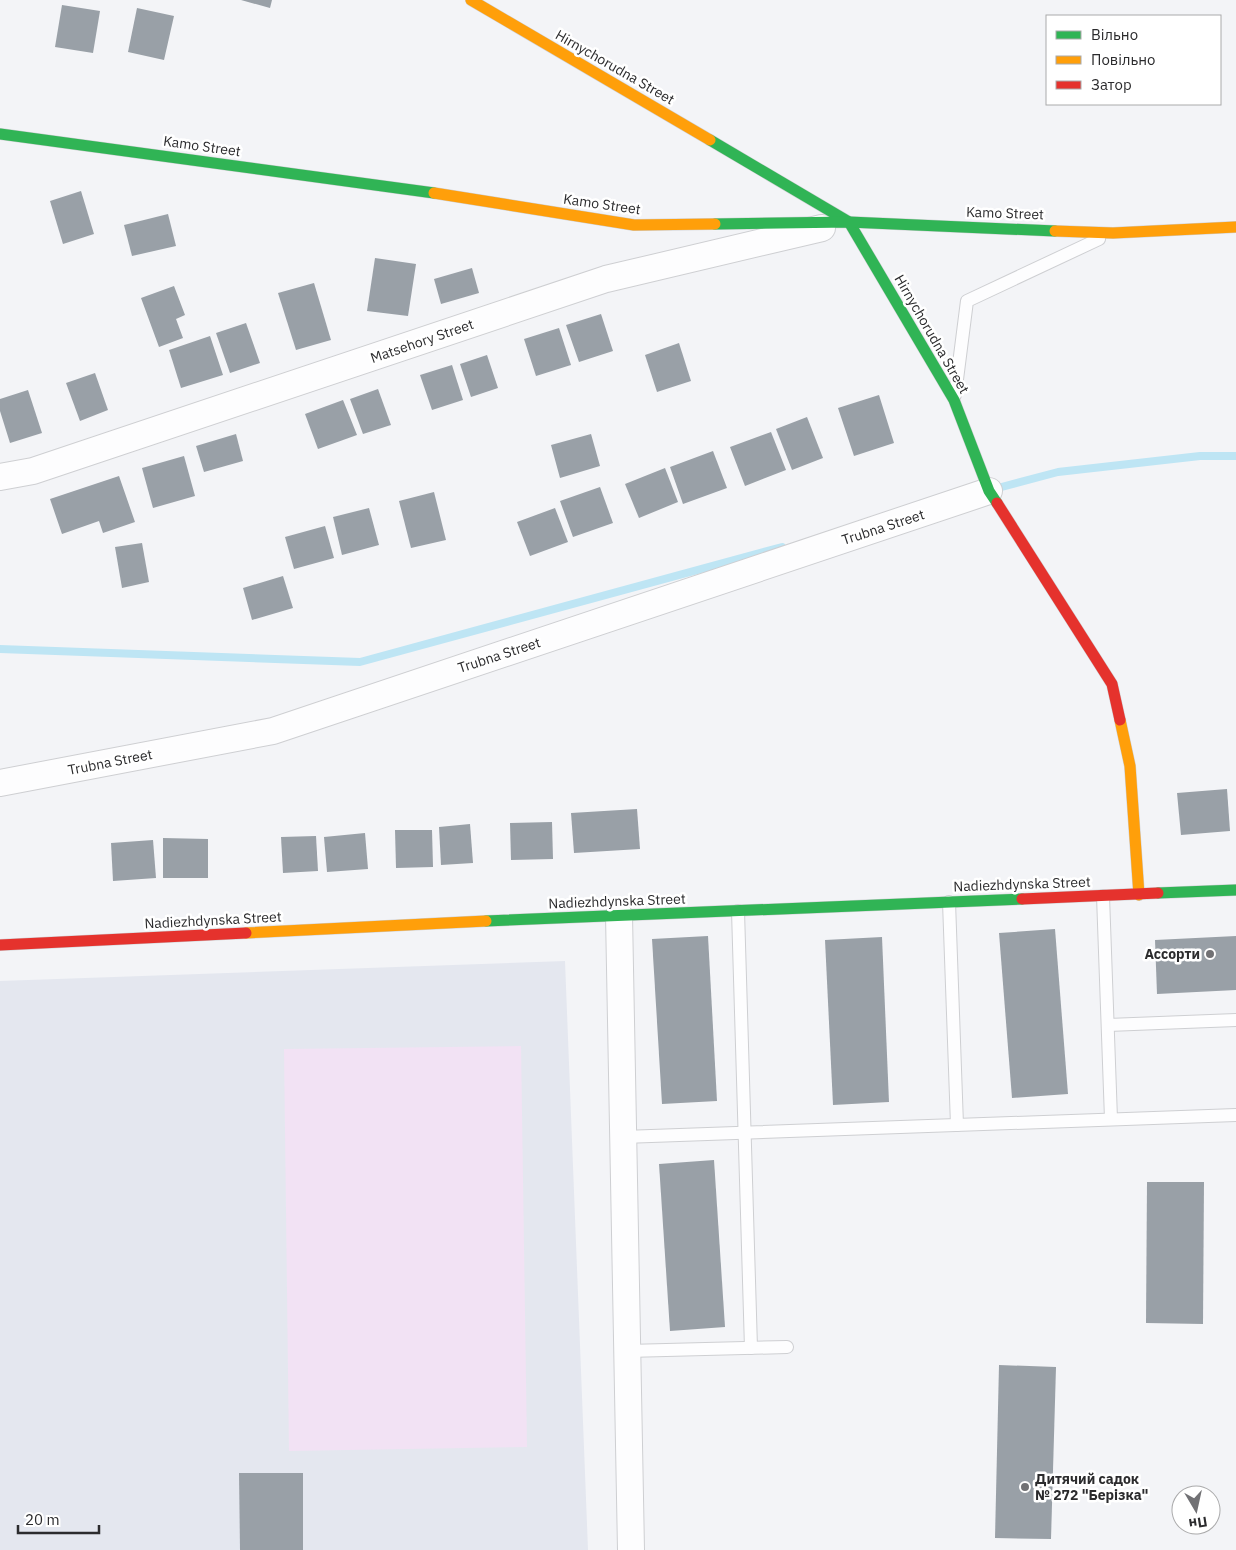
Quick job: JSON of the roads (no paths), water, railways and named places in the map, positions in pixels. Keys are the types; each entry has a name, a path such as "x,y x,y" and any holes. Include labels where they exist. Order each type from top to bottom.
{"street":[{"name":"Hirnychorudna Street","path":"471,0 849,222 954,400 989,491 1112,684 1130,766 1139,895"},
{"name":"Kamo Street","path":"0,134 393,187 634,225 849,222 1113,233 1236,227"},
{"name":"Matsehory Street","path":"0,477 33,471 606,279 849,222"},
{"name":"Trubna Street","path":"0,783 273,731 989,491"},
{"name":"Nadiezhdynska Street","path":"0,945 619,915 1236,890"},
{"path":"619,915 631,1550"}],"lane":[{"path":"954,400 968,301 1113,233"},
{"path":"1103,896 1111,1119"},
{"path":"949,902 957,1125"},
{"path":"738,911 751,1348"},
{"path":"1108,1026 1236,1020"},
{"path":"623,1137 1236,1115"},
{"path":"627,1351 787,1347"}],"waterway":[{"path":"994,489 1058,472 1200,456 1236,456"},
{"path":"0,649 360,662 782,547"}],"place":[{"name":"Ассорти","path":"1210,954"},
{"name":"Дитячий садок № 272 \"Берізка\"","path":"1025,1487"}]}
